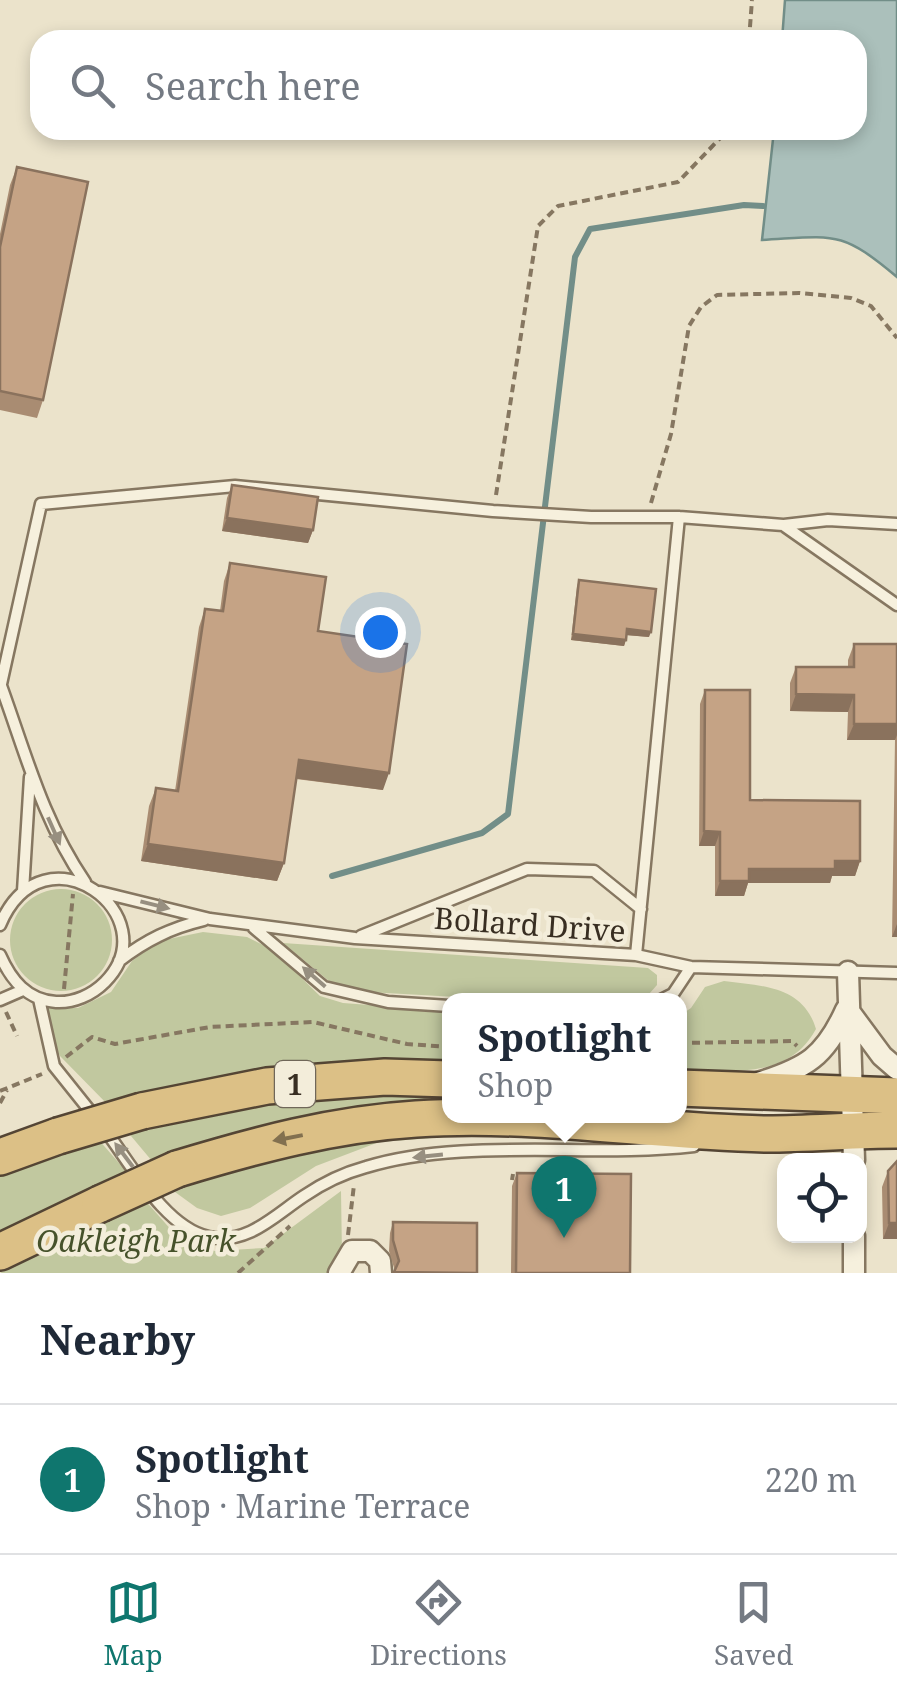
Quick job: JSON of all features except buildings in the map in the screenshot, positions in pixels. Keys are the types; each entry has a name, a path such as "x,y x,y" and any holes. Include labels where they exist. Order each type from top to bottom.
{"highway":[{"name":"1","path":"0,1157 142,1110 267,1086 384,1077 442,1079"},
{"name":"1","path":"696,1089 854,1128"},
{"name":"1","path":"854,1128 897,1096"},
{"name":"1","path":"0,1252 177,1169 265,1142 356,1124 442,1118"},
{"name":"1","path":"582,1123 769,1134 854,1128 897,1130"}],"street":[{"path":"848,972 854,1128"},
{"path":"847,1008 868,1039 897,1069"},
{"path":"696,1089 761,1082 812,1060 832,1042 847,1008"},
{"path":"854,1243 854,1273"},
{"path":"339,1273 352,1252 370,1250 380,1261 381,1273"}],"lane":[{"path":"85,883 62,848 30,776 0,684 40,504 235,486 591,517 679,517 783,525 828,520 897,524"},
{"path":"636,955 679,517"},
{"path":"783,525 897,605"},
{"path":"22,891 30,776"},
{"path":"356,938 527,869 594,870 640,909"},
{"path":"0,925 4,906 22,891 51,879 85,883"},
{"name":"Bollard Drive","path":"85,883 100,892 210,919 356,938 636,955 691,967 897,973"},
{"path":"100,892 119,920 122,942 118,961"},
{"name":"Bollard Drive","path":"39,998 58,1002 78,1000 95,992 118,961 141,944 172,928 210,919"},
{"path":"252,926 286,951 324,988 388,1002 442,1006"},
{"path":"0,955 8,974 23,990 39,998 54,1066 164,1209 204,1236 222,1239 248,1233 306,1194 355,1170 401,1159 453,1153 627,1152 769,1134"},
{"path":"674,993 691,967"},
{"path":"0,1000 23,990"}],"path":[{"path":"750,30 752,0"},
{"path":"494,511 538,226 558,206 678,182 718,140"},
{"path":"647,517 670,434 688,326 700,307 717,295 799,293 851,298 871,306 897,338"},
{"path":"64,994 72,894"},
{"path":"0,1000 17,1036"},
{"path":"0,1091 35,1078 92,1037 115,1044 210,1028 313,1022 407,1044 442,1046"},
{"path":"0,1104 9,1088"},
{"path":"348,1242 355,1170"},
{"path":"238,1273 294,1222"}],"green space":[{"path":"61,889 81,893 97,904 108,920 112,940 108,960 97,976 81,987 61,991 41,987 25,976 14,960 10,940 14,920 25,904 41,893"},
{"path":"203,932 247,937 273,950 320,996 343,1003 442,1010 442,1069 111,1108 60,1056 36,1008 78,1008 111,992 132,961 159,941"},
{"path":"283,943 648,968 657,975 657,985 650,993 442,993 442,996 350,991 329,981"},
{"path":"724,981 780,991 802,1004 816,1029 804,1046 774,1065 737,1071 687,1070 687,1011 705,987"},
{"path":"349,1092 442,1093 442,1105 255,1132 152,1161 126,1130 225,1105"},
{"path":"435,1131 446,1137 379,1142 316,1166 250,1208 221,1216 197,1208 175,1192 226,1169 305,1147"},
{"path":"98,1139 126,1171 0,1235 0,1173"},
{"name":"Oakleigh Park","path":"341,1191 342,1256 330,1273 0,1273 143,1198 181,1241 215,1251 264,1248"}],"water":[{"path":"785,0 897,0 897,277 862,250 835,239 762,240 773,140 867,140 867,30 783,30"}],"waterway":[{"path":"332,876 482,833 508,814 575,257 590,229 744,205 763,206"}],"place":[{"name":"Spotlight","path":"564,1238"}]}
